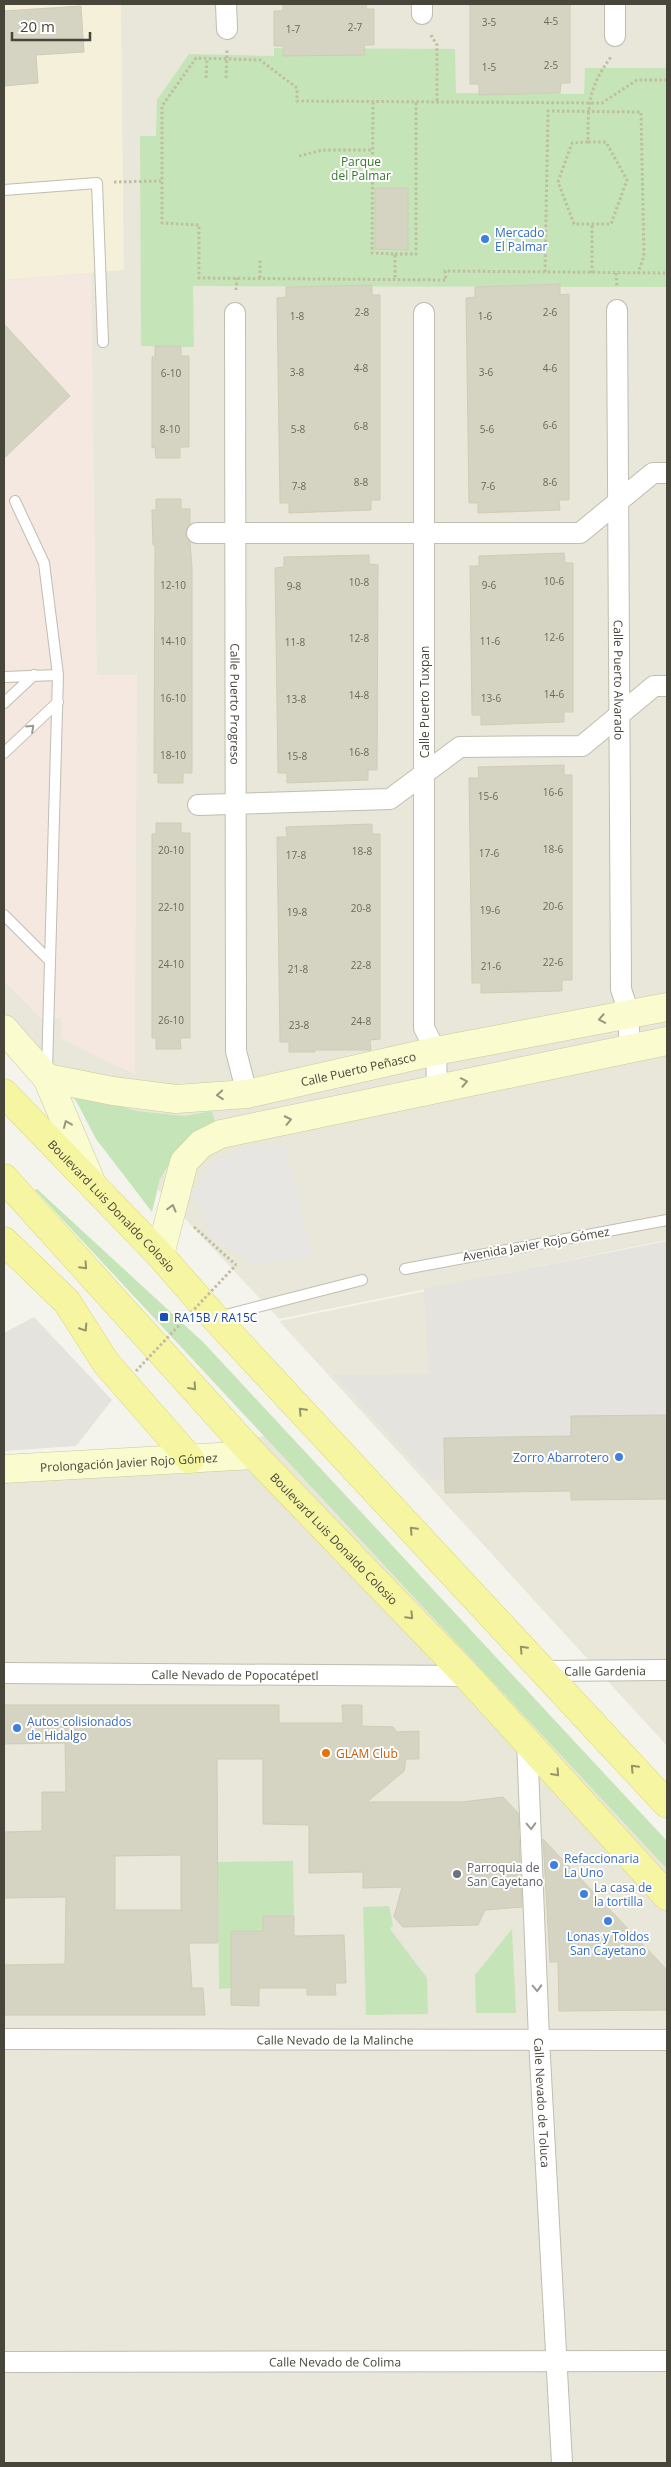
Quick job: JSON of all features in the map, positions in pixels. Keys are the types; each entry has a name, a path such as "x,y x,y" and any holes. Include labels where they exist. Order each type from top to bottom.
{"main road":[{"name":"Boulevard Luis Donaldo Colosio","path":"4,1093 160,1255 215,1318 667,1804"},
{"name":"Boulevard Luis Donaldo Colosio","path":"4,1178 254,1455 467,1676 667,1896"},
{"path":"4,1223 56,1236"},
{"path":"4,1240 67,1302 106,1363 190,1459"}],"street":[{"path":"226,4 227,30"},
{"path":"615,4 615,36"},
{"name":"Calle Puerto Alvarado","path":"617,310 621,989 629,1014 629,1049"},
{"name":"Calle Puerto Progreso","path":"235,313 236,1052 247,1094"},
{"name":"Calle Puerto Tuxpan","path":"424,313 424,1028 436,1051 437,1088"},
{"path":"196,533 580,533 653,473 667,473"},
{"path":"198,805 390,800 460,747 582,746 654,686 667,686"},
{"name":"Calle Puerto Peñasco","path":"47,1078 113,1092 176,1099 247,1094 436,1051 667,1007"},
{"path":"4,1028 47,1078 93,1185"},
{"path":"160,1255 184,1162 201,1144 221,1134 667,1041"},
{"name":"Prolongación Javier Rojo Gómez","path":"4,1469 254,1455"},
{"name":"Calle Gardenia","path":"544,1672 667,1670"},
{"name":"Calle Nevado de Popocatépetl","path":"4,1673 467,1676"},
{"name":"Calle Nevado de Toluca","path":"527,1742 539,2038 555,2362 562,2463"},
{"name":"Calle Nevado de la Malinche","path":"4,2039 539,2038 667,2040"},
{"name":"Calle Nevado de Colima","path":"4,2362 667,2361"}],"lane":[{"path":"4,190 97,183 103,342"},
{"path":"15,501 44,563 58,675 47,1078"},
{"path":"4,676 58,675"},
{"path":"4,703 34,676"},
{"path":"4,753 58,702"},
{"path":"4,915 50,961"},
{"name":"Avenida Javier Rojo Gómez","path":"406,1269 667,1220"},
{"path":"215,1318 362,1280"}],"path":[{"path":"422,9 437,45 436,102"},
{"path":"226,78 227,30"},
{"path":"588,142 588,103 598,74 615,51 615,36"},
{"path":"667,80 637,80 602,103 297,101 297,88 260,60 196,58 162,106 160,181 162,223 199,225 199,278 446,280 445,271 667,273"},
{"path":"206,78 207,59"},
{"path":"373,102 372,253 416,254 416,102"},
{"path":"545,272 548,111 641,112 644,256 638,273"},
{"path":"588,142 606,142 627,180 611,224 574,224 558,182 572,143 588,142"},
{"path":"299,156 322,150 372,150"},
{"path":"97,183 160,181"},
{"path":"592,224 592,273"},
{"path":"395,254 395,279"},
{"path":"260,259 260,278"},
{"path":"136,1371 236,1265 206,1238"}],"shaded area":[{"path":"4,4 667,4 667,1240 279,1319 4,1025"},
{"path":"4,4 121,4 124,270 4,280"},
{"path":"91,273 97,675 137,675 135,1074 61,1038 62,1018 40,1018 4,981 4,280"},
{"path":"285,1145 312,1258 250,1264 212,1236 194,1193 215,1159 252,1146"},
{"path":"667,1241 667,1479 430,1480 333,1375 429,1374 424,1289"},
{"path":"667,1242 667,1746 279,1321"},
{"path":"34,1317 112,1400 76,1446 4,1451 4,1333"},
{"path":"277,1432 667,1851 667,2463 4,2463 4,1470 162,1463"}],"green space":[{"name":"Parque del Palmar","path":"274,48 455,49 456,93 584,94 585,68 667,68 667,287 193,286 194,347 141,346 140,136 156,136 157,100 189,54 274,56"},
{"path":"72,1093 137,1111 184,1116 212,1111 215,1121 180,1146 160,1179 152,1212 96,1139"},
{"path":"37,1189 203,1342 667,1841 667,1869 35,1190"},
{"path":"293,1861 294,1916 263,1931 232,1931 231,1988 219,1989 218,1862"},
{"path":"389,1906 393,1925 390,1929 427,1978 428,2014 366,2015 363,1907"},
{"path":"512,1929 516,2013 476,2013 475,1975"}],"building":[{"path":"283,4 366,4 366,9 374,9 374,45 364,45 365,55 283,56 283,46 274,46 274,11 283,11"},
{"path":"470,4 570,4 570,83 561,83 560,93 479,95 479,84 470,84"},
{"path":"81,6 84,52 36,55 38,83 4,86 4,11"},
{"path":"375,188 408,188 408,250 375,249"},
{"path":"560,284 560,295 569,294 569,500 559,500 560,510 478,513 478,503 469,503 466,298 475,297 475,287"},
{"path":"372,285 372,295 380,295 380,500 371,500 371,510 289,513 289,503 280,503 277,298 286,297 286,287"},
{"path":"4,324 70,396 4,458"},
{"path":"155,346 181,346 181,356 189,356 189,447 180,447 180,458 156,458 155,447 152,448 152,357 155,357"},
{"path":"156,499 181,499 181,509 190,509 190,523 185,533 190,543 192,567 192,773 183,773 183,783 158,783 158,773 154,773 155,545 153,545 152,510 156,510"},
{"path":"564,553 565,563 573,563 573,712 564,712 564,722 481,725 481,715 472,715 470,566 479,566 479,556"},
{"path":"369,555 369,564 378,565 377,770 368,770 368,780 287,783 287,773 278,773 275,568 284,567 284,557"},
{"path":"564,765 564,775 572,775 572,980 562,980 562,991 481,993 481,983 472,983 469,778 479,778 478,767"},
{"path":"156,823 181,823 181,833 190,833 190,1038 180,1038 181,1049 156,1049 156,1038 152,1038 152,834 156,834"},
{"path":"372,824 372,834 380,834 380,1039 370,1040 371,1050 289,1052 289,1042 280,1042 277,837 287,837 286,827"},
{"path":"667,1415 667,1499 571,1500 571,1491 445,1493 444,1438 571,1436 571,1416"},
{"path":"4,1705 279,1705 279,1723 343,1723 342,1705 362,1705 362,1726 393,1727 397,1732 419,1731 419,1759 406,1759 404,1771 367,1802 462,1802 503,1797 518,1813 522,1907 485,1910 478,1925 403,1927 394,1917 402,1887 363,1888 363,1872 309,1873 309,1825 263,1824 263,1759 217,1759 218,1943 189,1943 192,1988 203,1988 205,2015 4,2015 4,1965 65,1964 66,1897 4,1898 4,1832 42,1831 42,1792 66,1792 65,1743 4,1744","holes":["181,1855 181,1910 115,1910 115,1856"]},
{"path":"543,1839 667,1970 667,2010 559,2011 558,1962 550,1962"},
{"path":"263,1916 294,1916 294,1936 344,1935 346,1983 335,1983 336,1995 307,1995 307,1988 259,1988 259,2006 231,2005 231,1931 263,1931"}],"place":[{"name":"Mercado El Palmar","path":"485,239"},
{"name":"RA15B / RA15C","path":"164,1317"},
{"name":"Zorro Abarrotero","path":"619,1457"},
{"name":"Autos colisionados de Hidalgo","path":"17,1728"},
{"name":"GLAM Club","path":"326,1753"},
{"name":"Refaccionaria La Uno","path":"554,1865"},
{"name":"Parroquia de San Cayetano","path":"457,1874"},
{"name":"La casa de la tortilla","path":"584,1894"},
{"name":"Lonas y Toldos San Cayetano","path":"608,1921"}]}
